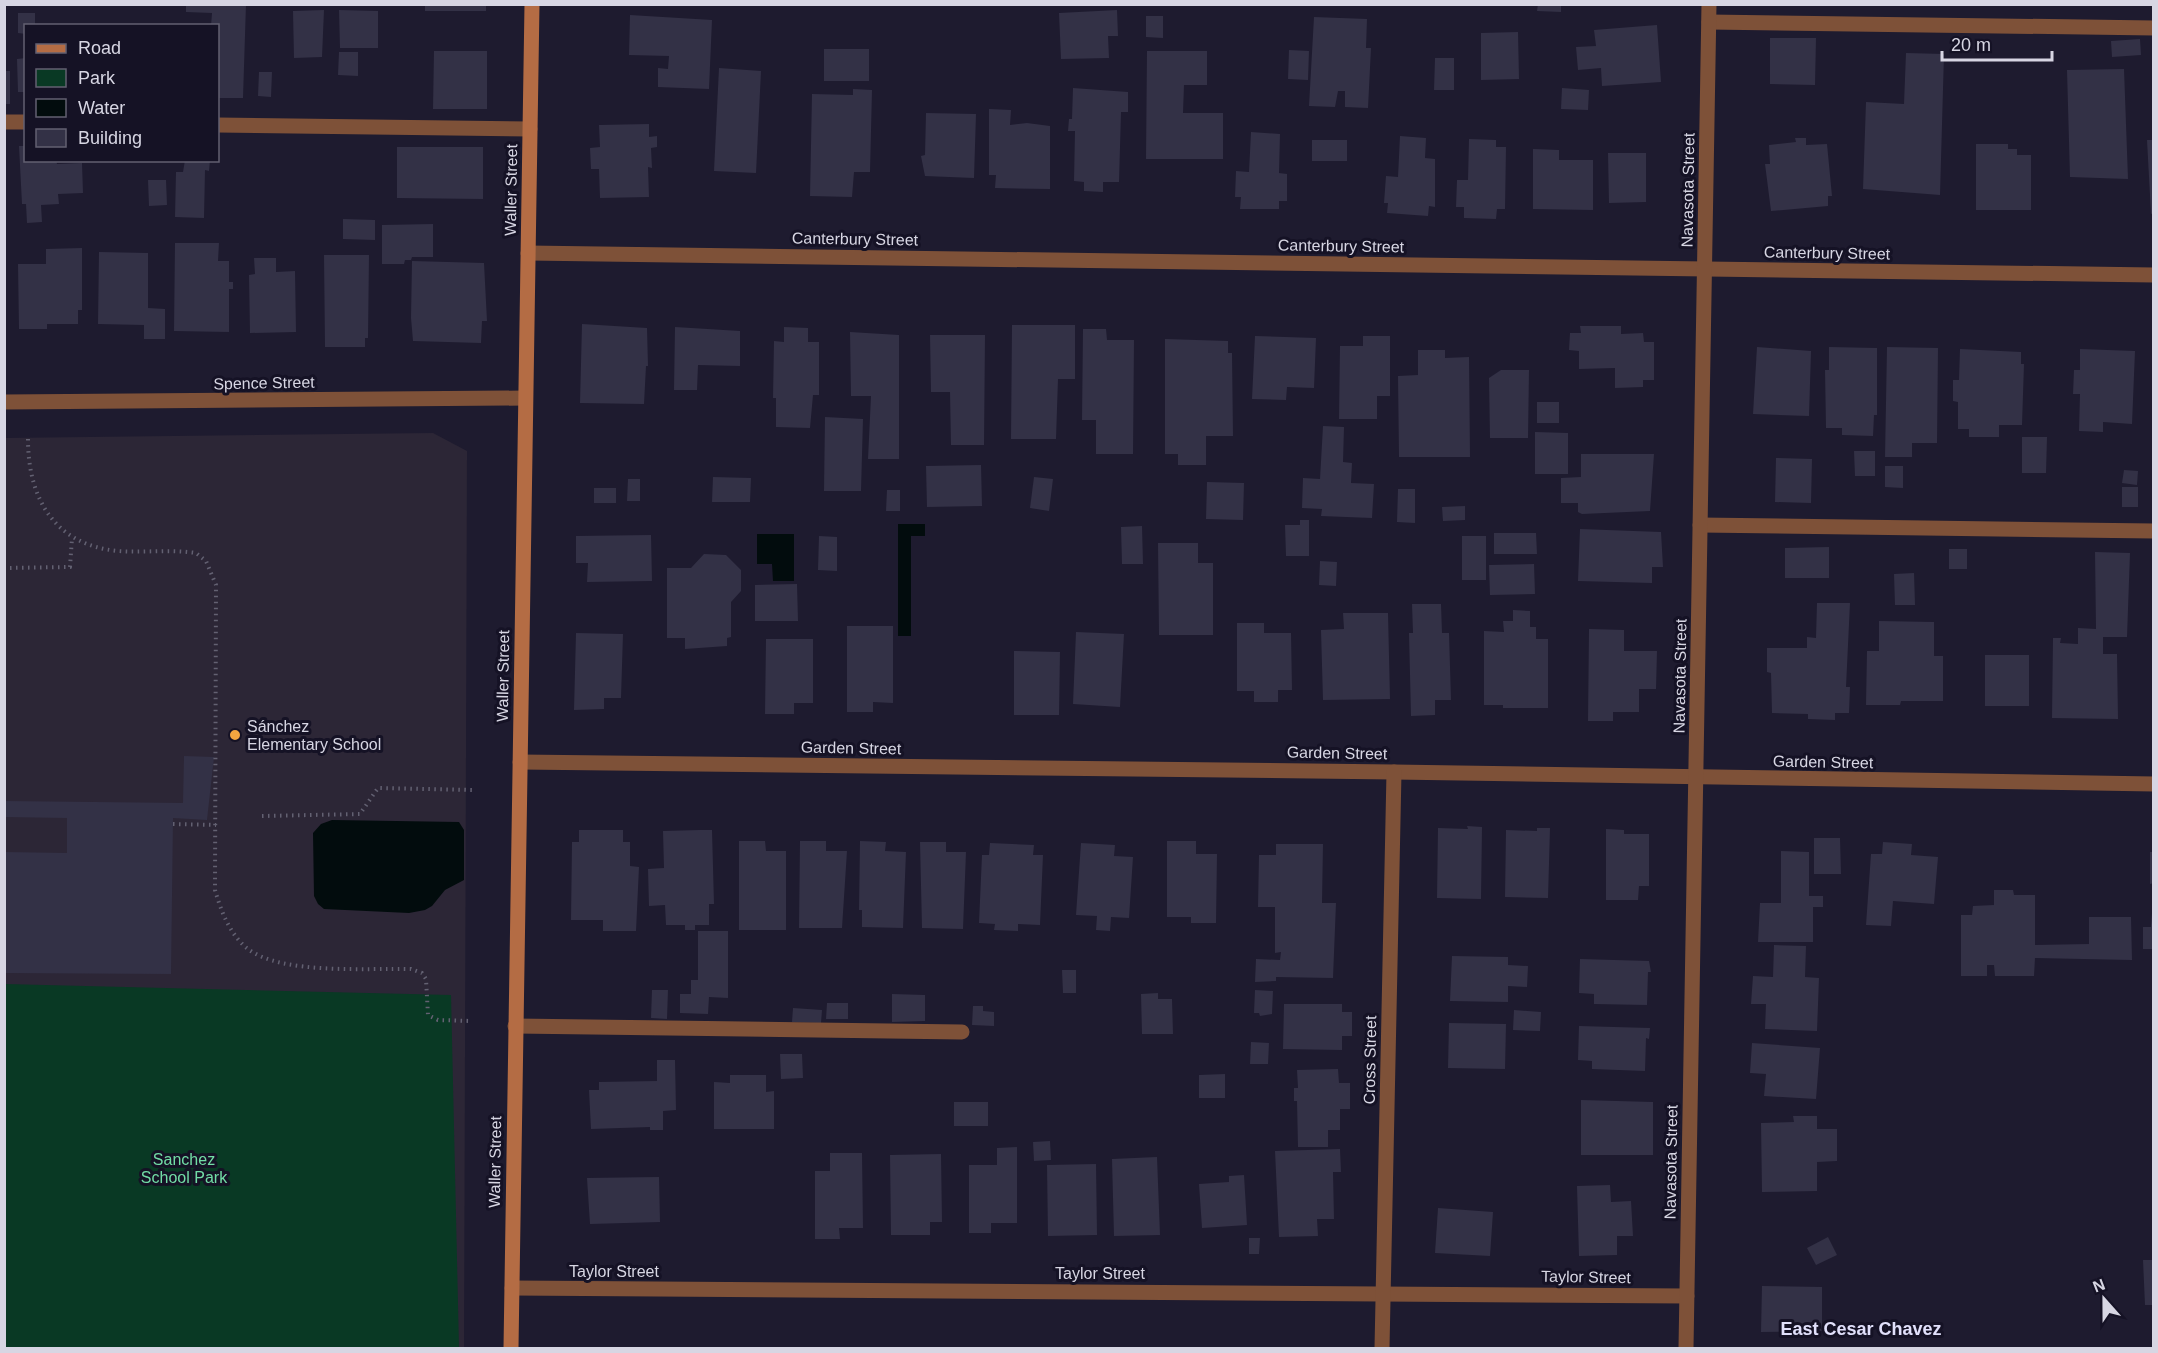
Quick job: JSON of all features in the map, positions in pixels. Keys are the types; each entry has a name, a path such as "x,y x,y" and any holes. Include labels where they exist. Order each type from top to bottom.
{"street":[{"name":"Waller Street","path":"511,1348 532,4"},
{"name":"Navasota Street","path":"1686,1348 1709,4"},
{"path":"1709,22 2154,28"},
{"path":"4,122 24,122"},
{"path":"219,125 530,129"},
{"name":"Canterbury Street","path":"528,253 2154,275"},
{"name":"Spence Street","path":"4,402 525,398"},
{"path":"1700,525 2154,531"},
{"name":"Garden Street","path":"520,762 2154,784"},
{"name":"Cross Street","path":"1382,1348 1394,772"},
{"path":"515,1026 962,1032"},
{"name":"Taylor Street","path":"512,1288 1383,1292 1687,1296"}],"path":[{"path":"28,439 28,459 39,501 56,524 72,537 93,547 118,551 196,553 212,571 216,585 215,890 221,913 249,949 276,963 302,966 411,969 422,973 426,979 428,1015 438,1020 472,1021"},
{"path":"4,568 70,567 72,537"},
{"path":"262,816 360,814 378,788 473,790"},
{"path":"173,824 216,825"}],"shaded area":[{"name":"Sánchez Elementary School","path":"433,433 467,451 464,1348 5,1348 4,438"}],"green space":[{"name":"Sanchez School Park","path":"5,984 451,995 459,1348 5,1348"}],"water":[{"path":"898,524 925,524 925,536 911,536 911,636 898,636"},
{"path":"757,534 794,534 794,581 773,581 772,564 757,564"},
{"path":"332,820 459,822 464,830 464,880 445,890 432,906 425,910 409,913 324,909 314,896 313,833 321,824"}],"building":[{"path":"186,4 246,4 243,98 219,98 219,24 211,24 212,13 186,12"},
{"path":"425,4 486,4 486,11 425,11"},
{"path":"1538,4 1561,4 1561,12 1537,11"},
{"path":"324,10 322,57 294,58 293,11"},
{"path":"339,10 378,11 378,48 340,48"},
{"path":"1117,10 1118,36 1108,36 1109,58 1061,59 1059,13"},
{"path":"18,13 35,13 35,24 24,24 24,34 18,33"},
{"path":"630,15 712,20 709,89 658,87 658,68 668,69 669,56 629,55"},
{"path":"1146,16 1163,16 1163,38 1146,37"},
{"path":"1314,17 1367,19 1366,48 1371,48 1368,108 1345,107 1345,91 1338,91 1335,107 1309,106"},
{"path":"1657,25 1661,82 1602,86 1601,68 1578,70 1576,47 1596,46 1594,30"},
{"path":"1518,32 1519,79 1481,80 1481,33"},
{"path":"1770,38 1816,38 1815,85 1770,84"},
{"path":"2140,39 2141,55 2112,57 2111,41"},
{"path":"824,49 869,49 869,81 824,81"},
{"path":"1289,50 1309,51 1308,80 1288,79"},
{"path":"434,51 487,51 487,109 433,109"},
{"path":"1147,51 1207,51 1207,85 1184,85 1183,113 1223,113 1223,159 1146,159"},
{"path":"339,52 358,52 358,76 338,75"},
{"path":"1906,53 1944,54 1940,195 1863,189 1866,102 1904,104"},
{"path":"24,58 24,92 18,92 17,59"},
{"path":"1435,58 1454,58 1454,90 1434,90"},
{"path":"719,68 761,71 756,173 714,171"},
{"path":"2124,69 2128,179 2070,177 2067,70"},
{"path":"4,71 10,71 10,104 4,104"},
{"path":"259,72 272,72 271,97 258,96"},
{"path":"1073,88 1128,92 1128,112 1121,112 1119,182 1103,182 1103,192 1084,191 1084,182 1074,181 1075,131 1068,131 1069,119 1072,119"},
{"path":"1562,88 1589,90 1588,110 1561,109"},
{"path":"853,89 872,90 870,172 854,172 852,197 810,196 812,94 853,95"},
{"path":"989,109 1011,110 1010,125 1027,123 1050,126 1050,189 995,188 996,175 989,175"},
{"path":"926,113 976,114 974,178 925,176 921,156 925,155"},
{"path":"649,124 649,137 657,136 657,147 651,148 652,168 648,167 649,197 600,198 599,169 591,169 590,148 600,147 599,125"},
{"path":"1251,132 1280,134 1279,173 1287,174 1287,201 1279,201 1279,209 1240,209 1241,197 1235,197 1236,171 1249,172"},
{"path":"1400,136 1426,138 1425,158 1435,159 1435,207 1429,206 1428,216 1387,213 1388,203 1384,203 1386,176 1398,177"},
{"path":"1795,138 1806,138 1806,145 1827,144 1832,196 1828,196 1828,206 1771,211 1765,164 1770,164 1769,145 1796,142"},
{"path":"1469,139 1496,140 1496,147 1506,147 1505,209 1497,209 1496,219 1464,218 1464,207 1456,207 1457,180 1468,180"},
{"path":"1312,140 1347,140 1347,161 1312,161"},
{"path":"2147,140 2154,140 2154,213 2151,214"},
{"path":"1976,144 2008,144 2008,149 2017,149 2017,155 2031,155 2031,210 1976,210"},
{"path":"19,146 24,146 24,162 82,163 83,193 58,194 59,204 41,205 42,222 27,223 26,204 22,204"},
{"path":"397,147 483,147 483,199 397,198"},
{"path":"1533,149 1559,150 1559,160 1593,160 1593,210 1533,209"},
{"path":"1608,153 1646,153 1646,202 1609,203"},
{"path":"185,162 210,162 209,171 205,170 204,218 175,217 176,172 183,172"},
{"path":"148,180 166,180 167,205 149,206"},
{"path":"343,219 375,220 375,240 343,239"},
{"path":"433,224 433,257 412,257 411,260 405,260 404,264 382,264 382,225"},
{"path":"175,243 219,243 218,261 229,261 229,282 233,282 233,289 229,289 229,332 174,331"},
{"path":"82,248 82,310 78,310 78,324 47,324 47,329 19,329 18,264 46,264 46,249"},
{"path":"99,252 148,253 148,308 165,309 165,339 144,339 144,325 98,324"},
{"path":"324,255 369,255 368,338 365,338 365,347 325,347"},
{"path":"254,258 276,258 276,272 295,271 296,332 250,333 249,275 255,274"},
{"path":"412,261 484,263 487,321 482,321 481,343 413,341"},
{"path":"582,324 647,328 648,366 646,366 644,404 580,403"},
{"path":"1012,325 1075,325 1075,379 1058,379 1056,439 1011,439"},
{"path":"1580,326 1621,326 1621,334 1643,333 1644,342 1654,342 1654,380 1643,380 1643,387 1615,388 1615,368 1579,369 1579,351 1569,350 1570,333 1581,333"},
{"path":"675,327 740,331 740,366 698,365 697,390 674,390"},
{"path":"784,327 808,328 808,342 819,342 819,395 813,395 810,428 776,427 776,398 773,398 774,341 784,342"},
{"path":"1083,329 1106,329 1107,340 1134,340 1133,454 1096,454 1096,420 1082,420"},
{"path":"850,332 899,335 899,459 868,459 871,396 851,396"},
{"path":"930,335 985,335 984,445 951,445 950,392 931,392"},
{"path":"1255,336 1316,338 1314,388 1287,387 1286,400 1252,399"},
{"path":"1363,336 1390,336 1390,396 1377,396 1377,419 1339,419 1340,346 1363,346"},
{"path":"1165,339 1228,341 1228,353 1232,353 1233,436 1206,436 1206,465 1178,465 1178,454 1165,454"},
{"path":"1757,347 1811,351 1809,416 1753,414"},
{"path":"1829,347 1877,348 1877,415 1874,415 1873,436 1842,435 1842,428 1826,428 1825,370 1829,370"},
{"path":"1887,347 1938,348 1937,443 1912,443 1912,457 1885,457"},
{"path":"1960,349 2021,352 2021,364 2024,364 2022,425 1999,425 1999,437 1969,437 1969,429 1958,429 1958,402 1953,401 1953,380 1959,380"},
{"path":"2080,349 2135,351 2132,424 2103,422 2103,432 2079,431 2080,394 2073,394 2074,370 2080,370"},
{"path":"1418,350 1445,350 1445,358 1469,357 1470,457 1399,457 1398,376 1418,375"},
{"path":"1501,370 1529,370 1528,438 1490,438 1489,378"},
{"path":"1537,402 1559,402 1559,423 1537,423"},
{"path":"825,417 863,419 861,491 824,491"},
{"path":"1323,426 1344,427 1343,462 1352,463 1351,483 1374,484 1372,518 1321,516 1322,509 1302,508 1303,478 1320,479"},
{"path":"1535,432 1568,433 1568,474 1535,474"},
{"path":"2022,437 2047,437 2046,473 2022,473"},
{"path":"1854,451 1875,451 1875,476 1855,476"},
{"path":"1581,454 1654,454 1650,511 1582,514 1578,512 1578,503 1561,503 1561,478 1581,477"},
{"path":"1776,458 1812,459 1811,503 1775,502"},
{"path":"981,465 982,506 927,507 926,466"},
{"path":"1885,466 1903,466 1903,488 1885,487"},
{"path":"2124,470 2138,471 2137,485 2122,483"},
{"path":"713,477 751,478 750,502 712,502"},
{"path":"1034,477 1053,479 1049,511 1030,508"},
{"path":"628,479 640,479 640,501 627,501"},
{"path":"1207,482 1244,483 1243,520 1206,519"},
{"path":"2122,487 2138,487 2138,507 2122,507"},
{"path":"594,488 616,488 616,503 594,503"},
{"path":"1398,489 1415,489 1415,523 1397,522"},
{"path":"887,490 900,490 900,511 886,511"},
{"path":"1465,506 1465,520 1443,521 1442,507"},
{"path":"1300,520 1309,520 1309,556 1286,556 1285,525 1300,525"},
{"path":"1142,526 1143,564 1122,564 1121,527"},
{"path":"1580,529 1661,532 1663,567 1652,567 1652,583 1578,581"},
{"path":"1494,533 1536,533 1537,554 1494,554"},
{"path":"651,535 652,581 587,582 588,563 576,563 576,536"},
{"path":"819,536 837,537 837,571 818,570"},
{"path":"1462,536 1486,536 1486,580 1462,580"},
{"path":"1158,543 1198,543 1198,563 1213,563 1213,635 1159,635"},
{"path":"1829,547 1829,578 1785,578 1785,548"},
{"path":"1949,549 1967,549 1967,569 1949,569"},
{"path":"2095,552 2130,553 2127,637 2103,637 2103,654 2117,654 2118,719 2052,718 2053,638 2061,638 2060,643 2078,644 2078,628 2096,629"},
{"path":"704,554 726,555 741,570 741,591 731,602 731,637 727,638 727,646 685,649 685,638 667,638 667,568 691,568"},
{"path":"1320,561 1337,562 1336,586 1319,585"},
{"path":"1534,564 1535,594 1490,595 1489,565"},
{"path":"1914,573 1915,605 1895,605 1894,574"},
{"path":"797,584 798,621 755,621 755,585"},
{"path":"1817,603 1850,603 1846,687 1850,687 1849,713 1835,713 1835,720 1808,719 1808,714 1772,713 1771,673 1767,672 1767,648 1807,648 1807,637 1816,638"},
{"path":"1412,604 1441,604 1442,633 1449,633 1451,700 1435,700 1435,715 1411,716 1409,633 1413,633"},
{"path":"1513,610 1530,611 1530,627 1536,627 1536,639 1548,639 1548,708 1503,708 1503,705 1484,705 1484,631 1504,632 1503,621 1513,621"},
{"path":"1343,613 1388,613 1390,699 1323,700 1321,630 1344,629"},
{"path":"1879,621 1934,622 1934,656 1943,656 1943,701 1901,701 1900,705 1866,705 1867,651 1879,651"},
{"path":"1237,623 1264,623 1264,633 1291,633 1292,690 1278,690 1278,702 1254,702 1254,691 1237,691"},
{"path":"847,626 893,626 893,703 873,702 873,712 847,712"},
{"path":"1589,629 1624,630 1624,651 1657,651 1656,689 1639,689 1639,712 1613,712 1613,721 1588,721"},
{"path":"1076,632 1124,634 1120,707 1073,704"},
{"path":"576,633 623,634 621,698 604,698 604,709 574,710"},
{"path":"766,639 813,639 813,703 794,703 794,714 765,714"},
{"path":"1014,651 1060,652 1059,715 1014,715"},
{"path":"1985,655 2029,655 2029,706 1985,706"},
{"path":"184,756 214,757 207,820 173,818 171,974 4,973 4,852 67,853 67,818 4,817 4,801 183,803"},
{"path":"1467,826 1482,827 1481,899 1437,898 1438,828 1468,829"},
{"path":"1537,828 1550,828 1548,898 1505,897 1506,830 1537,831"},
{"path":"1606,829 1624,830 1624,834 1649,834 1649,886 1639,886 1638,900 1606,900"},
{"path":"579,830 623,830 623,842 630,842 630,866 639,867 636,931 603,931 603,920 571,920 572,842 579,842"},
{"path":"712,830 714,904 709,904 709,925 695,925 695,930 685,930 685,925 666,925 665,905 649,906 648,869 664,868 663,831"},
{"path":"1814,838 1840,838 1841,874 1814,874"},
{"path":"739,841 765,841 766,851 786,851 786,930 739,930"},
{"path":"800,841 826,841 826,851 847,851 842,928 799,928"},
{"path":"860,841 886,842 885,851 906,852 903,928 862,927 862,910 859,910"},
{"path":"1167,841 1196,841 1196,854 1217,854 1216,923 1191,923 1191,917 1167,917"},
{"path":"920,842 946,842 946,852 966,852 963,929 922,928"},
{"path":"1883,842 1912,844 1911,855 1938,857 1934,904 1893,901 1891,926 1866,925 1871,854 1882,854"},
{"path":"990,843 1034,845 1033,855 1043,855 1040,925 1018,924 1018,931 994,930 995,924 979,923 982,855 989,855"},
{"path":"1081,843 1115,845 1114,856 1133,857 1129,918 1111,917 1110,931 1096,930 1097,916 1076,915"},
{"path":"1276,844 1323,844 1322,903 1336,903 1333,978 1276,977 1276,981 1255,982 1256,959 1280,960 1281,952 1275,953 1275,907 1258,907 1259,855 1276,855"},
{"path":"1781,851 1809,852 1809,896 1823,896 1823,907 1813,907 1813,942 1758,942 1760,903 1781,903"},
{"path":"2150,852 2154,852 2154,883 2150,884"},
{"path":"1994,890 2013,890 2014,895 2035,895 2035,945 2089,944 2089,917 2131,917 2132,960 2035,958 2034,976 1995,976 1994,965 1987,965 1987,976 1961,976 1961,915 1972,915 1973,906 1994,905"},
{"path":"2151,913 2154,949 2143,949 2143,927 2151,927"},
{"path":"698,931 728,931 728,998 709,997 708,1014 680,1013 680,994 691,994 691,980 698,980"},
{"path":"1774,945 1806,946 1805,977 1819,978 1817,1031 1765,1029 1766,1004 1751,1004 1753,976 1773,977"},
{"path":"1452,956 1508,957 1508,965 1528,966 1527,987 1508,986 1508,1002 1450,1001"},
{"path":"1580,959 1649,961 1651,972 1648,972 1647,1005 1594,1004 1594,994 1579,993"},
{"path":"1062,970 1076,970 1076,993 1063,993"},
{"path":"652,990 668,990 667,1019 651,1018"},
{"path":"1255,990 1273,991 1272,1014 1260,1016 1259,1013 1254,1013"},
{"path":"1158,993 1158,999 1172,999 1173,1034 1142,1034 1141,994"},
{"path":"892,994 925,995 925,1021 892,1022"},
{"path":"827,1003 848,1003 848,1019 826,1019"},
{"path":"1284,1004 1342,1004 1342,1012 1352,1012 1352,1036 1342,1036 1342,1050 1283,1049"},
{"path":"973,1006 983,1006 983,1011 994,1012 994,1026 972,1025"},
{"path":"793,1008 822,1010 821,1023 792,1022"},
{"path":"1514,1010 1541,1012 1540,1031 1513,1030"},
{"path":"1449,1023 1506,1024 1505,1069 1448,1068"},
{"path":"1579,1026 1650,1028 1649,1039 1646,1038 1645,1071 1592,1069 1592,1061 1578,1060"},
{"path":"1251,1042 1269,1043 1268,1064 1250,1064"},
{"path":"1752,1043 1820,1048 1816,1099 1764,1096 1766,1074 1750,1073"},
{"path":"780,1054 802,1054 803,1078 781,1079"},
{"path":"657,1060 675,1060 676,1110 663,1111 663,1130 650,1130 650,1127 591,1129 589,1090 599,1090 599,1082 657,1081"},
{"path":"1338,1069 1339,1083 1350,1083 1350,1109 1340,1109 1340,1130 1328,1130 1328,1147 1298,1147 1297,1101 1294,1101 1294,1088 1298,1088 1297,1070"},
{"path":"1225,1074 1225,1098 1199,1098 1199,1075"},
{"path":"730,1075 766,1075 766,1092 774,1091 774,1129 714,1129 714,1082 730,1083"},
{"path":"1581,1100 1653,1102 1653,1155 1581,1155"},
{"path":"954,1102 988,1102 988,1126 954,1126"},
{"path":"1793,1116 1817,1116 1817,1129 1837,1129 1837,1161 1817,1162 1817,1191 1762,1192 1761,1123 1794,1122"},
{"path":"1050,1141 1051,1160 1034,1161 1033,1142"},
{"path":"1017,1147 1017,1223 991,1223 991,1233 969,1233 969,1165 997,1165 997,1148"},
{"path":"1340,1149 1341,1172 1333,1172 1334,1219 1317,1219 1318,1236 1279,1237 1275,1151"},
{"path":"830,1153 862,1153 863,1228 839,1228 840,1239 815,1239 815,1171 830,1171"},
{"path":"941,1154 942,1222 930,1222 930,1235 891,1235 890,1155"},
{"path":"1157,1157 1160,1235 1114,1236 1112,1159"},
{"path":"1096,1164 1097,1235 1048,1236 1047,1165"},
{"path":"1244,1175 1247,1225 1202,1228 1199,1184 1229,1182 1229,1176"},
{"path":"659,1177 660,1222 590,1224 587,1178"},
{"path":"1610,1185 1611,1202 1631,1201 1633,1236 1617,1236 1617,1255 1579,1256 1577,1186"},
{"path":"1438,1208 1493,1212 1490,1256 1435,1253"},
{"path":"1828,1237 1837,1255 1816,1265 1807,1248"},
{"path":"1249,1238 1260,1238 1259,1254 1249,1254"},
{"path":"2143,1260 2154,1260 2154,1305 2145,1305"},
{"path":"1762,1286 1822,1287 1822,1331 1761,1332"}],"place":[{"name":"Sánchez Elementary School","path":"235,735"}],"district":[{"name":"East Cesar Chavez","path":"1861,1329"}]}
